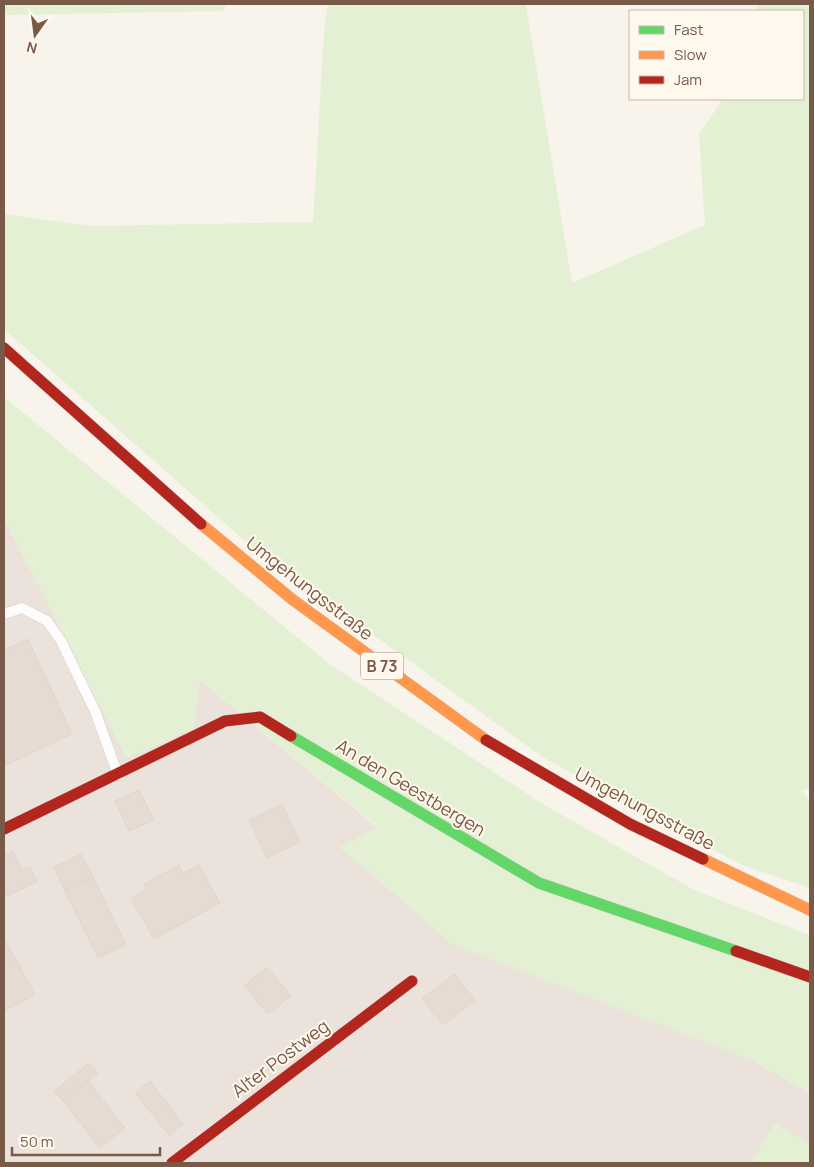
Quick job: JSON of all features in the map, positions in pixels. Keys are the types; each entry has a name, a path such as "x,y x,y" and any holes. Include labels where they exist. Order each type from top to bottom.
{"street":[{"name":"Umgehungsstraße","path":"4,348 179,506 293,600 476,734 630,824 810,910"},
{"name":"An den Geestbergen","path":"4,829 118,775 225,721 260,717 539,883 810,977"},
{"name":"Alter Postweg","path":"172,1163 412,981"}],"lane":[{"path":"4,614 22,608 46,621 61,641 95,711 118,775"}],"shaded area":[{"path":"4,518 127,758 200,680 378,828 340,848 752,1060 810,1093 810,1163 4,1163"}],"green space":[{"path":"4,4 227,4 222,11 4,15"},
{"path":"328,4 526,4 572,283 705,225 699,134 722,100 804,100 804,10 757,10 757,4 810,4 810,788 802,791 810,800 810,888 742,865 544,758 252,547 4,329 4,214 90,226 313,222 324,32"},
{"path":"4,397 331,665 541,803 696,891 810,935 810,1093 752,1060 452,944 340,847 378,827 200,680 194,729 127,758 4,518"},
{"path":"775,1123 810,1144 810,1163 751,1163"}],"building":[{"path":"28,639 72,734 6,765 4,759 4,650"},
{"path":"139,790 154,820 129,831 115,801"},
{"path":"282,804 300,842 267,858 249,820"},
{"path":"13,851 22,870 30,867 37,882 5,897 4,855"},
{"path":"81,854 93,877 65,891 54,867"},
{"path":"179,865 183,873 199,865 220,903 154,939 131,898 147,889 144,884"},
{"path":"93,877 126,945 98,958 65,891"},
{"path":"7,943 35,995 4,1011 4,945"},
{"path":"267,967 291,996 268,1014 244,986"},
{"path":"455,974 475,1001 443,1025 422,998"},
{"path":"89,1063 98,1073 63,1101 54,1091"},
{"path":"88,1081 125,1128 100,1148 63,1101"},
{"path":"150,1081 183,1124 169,1135 135,1093"}],"traffic: fast":[{"path":"291,736 539,883 736,951"}],"traffic: slow":[{"path":"201,524 293,600 486,740"},
{"path":"703,859 810,910"}],"traffic: jam":[{"path":"4,348 201,524"},
{"path":"4,829 225,721 260,717 291,736"},
{"path":"486,740 630,824 703,859"},
{"path":"736,951 810,977"},
{"path":"172,1163 412,981"}]}
